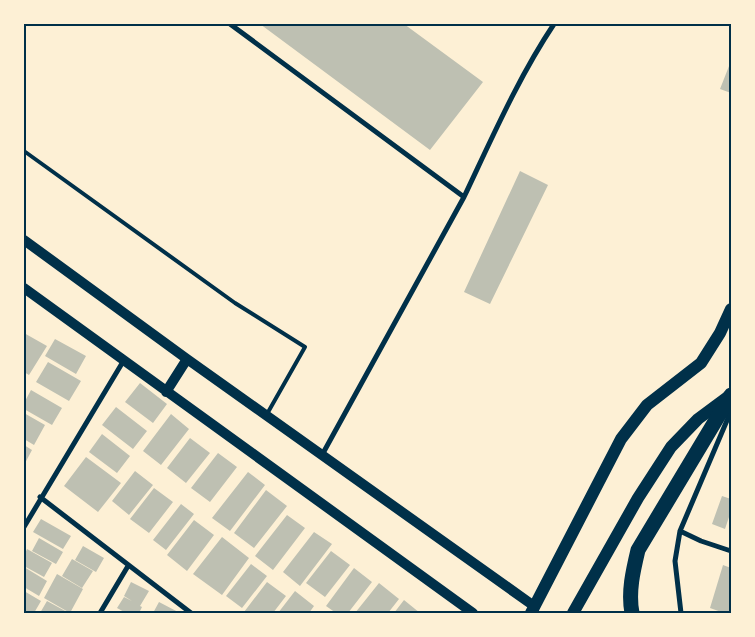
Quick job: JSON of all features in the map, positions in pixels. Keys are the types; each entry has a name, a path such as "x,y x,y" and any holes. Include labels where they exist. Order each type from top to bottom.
{"highway":[{"path":"632,613 631,579 638,550 731,395"}],"main road":[{"path":"24,240 187,359 267,414 536,611 621,439 647,405 701,363 720,334 731,308"},
{"path":"24,288 473,613"},
{"path":"166,392 187,359"},
{"path":"573,613 638,498 671,448 698,419 731,395"}],"street":[{"path":"230,24 464,197"},
{"path":"322,455 464,197 538,47 554,24"},
{"path":"24,527 40,497 124,360"},
{"path":"681,613 675,561 680,531 731,411"},
{"path":"40,497 191,613"},
{"path":"680,531 701,541 731,551"},
{"path":"100,613 128,566"}],"lane":[{"path":"24,151 235,303 305,347 267,414"}],"building":[{"path":"260,24 404,24 483,82 430,150"},
{"path":"731,61 731,93 720,89"},
{"path":"520,171 548,185 490,304 464,292"},
{"path":"24,333 47,346 29,375 24,372"},
{"path":"55,339 86,356 76,374 45,356"},
{"path":"48,362 81,381 69,401 36,382"},
{"path":"140,383 167,404 153,423 125,402"},
{"path":"31,390 62,408 52,425 24,409 24,403"},
{"path":"116,407 147,431 133,449 102,425"},
{"path":"24,413 45,425 34,445 24,439"},
{"path":"171,414 189,429 161,465 143,451"},
{"path":"102,434 130,456 117,473 89,452"},
{"path":"190,438 210,453 186,483 167,468"},
{"path":"24,445 32,450 24,465"},
{"path":"218,453 237,467 210,502 191,488"},
{"path":"86,457 121,483 98,512 64,486"},
{"path":"135,471 153,485 129,515 112,501"},
{"path":"248,472 265,485 230,531 212,518"},
{"path":"154,488 173,502 149,533 130,519"},
{"path":"266,490 287,506 254,548 234,533"},
{"path":"722,496 731,499 731,511 725,529 712,524"},
{"path":"181,504 194,514 166,550 153,540"},
{"path":"287,515 305,528 273,570 255,556"},
{"path":"41,519 71,536 63,549 33,532"},
{"path":"194,520 214,535 187,571 167,555"},
{"path":"314,532 332,544 300,586 283,572"},
{"path":"222,537 249,558 222,595 193,574"},
{"path":"39,538 63,552 56,564 32,551"},
{"path":"83,546 104,558 96,572 75,560"},
{"path":"27,549 52,563 44,577 24,566 24,556"},
{"path":"331,551 350,565 325,597 306,583"},
{"path":"72,559 93,571 82,588 62,576"},
{"path":"251,564 267,576 242,608 226,596"},
{"path":"723,565 731,568 731,613 724,613 710,608"},
{"path":"24,567 47,581 39,596 24,587"},
{"path":"354,568 372,582 348,613 336,613 326,606"},
{"path":"57,574 83,589 70,613 44,598"},
{"path":"131,582 149,591 140,606 142,607 139,613 126,613 117,608 124,597 132,601 124,596"},
{"path":"267,582 286,596 273,613 244,612"},
{"path":"379,583 399,599 388,613 355,613"},
{"path":"24,591 41,601 34,613 24,613"},
{"path":"295,591 314,606 309,613 278,613"},
{"path":"404,600 420,613 394,613"},
{"path":"47,601 69,613 40,613"},
{"path":"159,602 180,613 153,613"}]}
